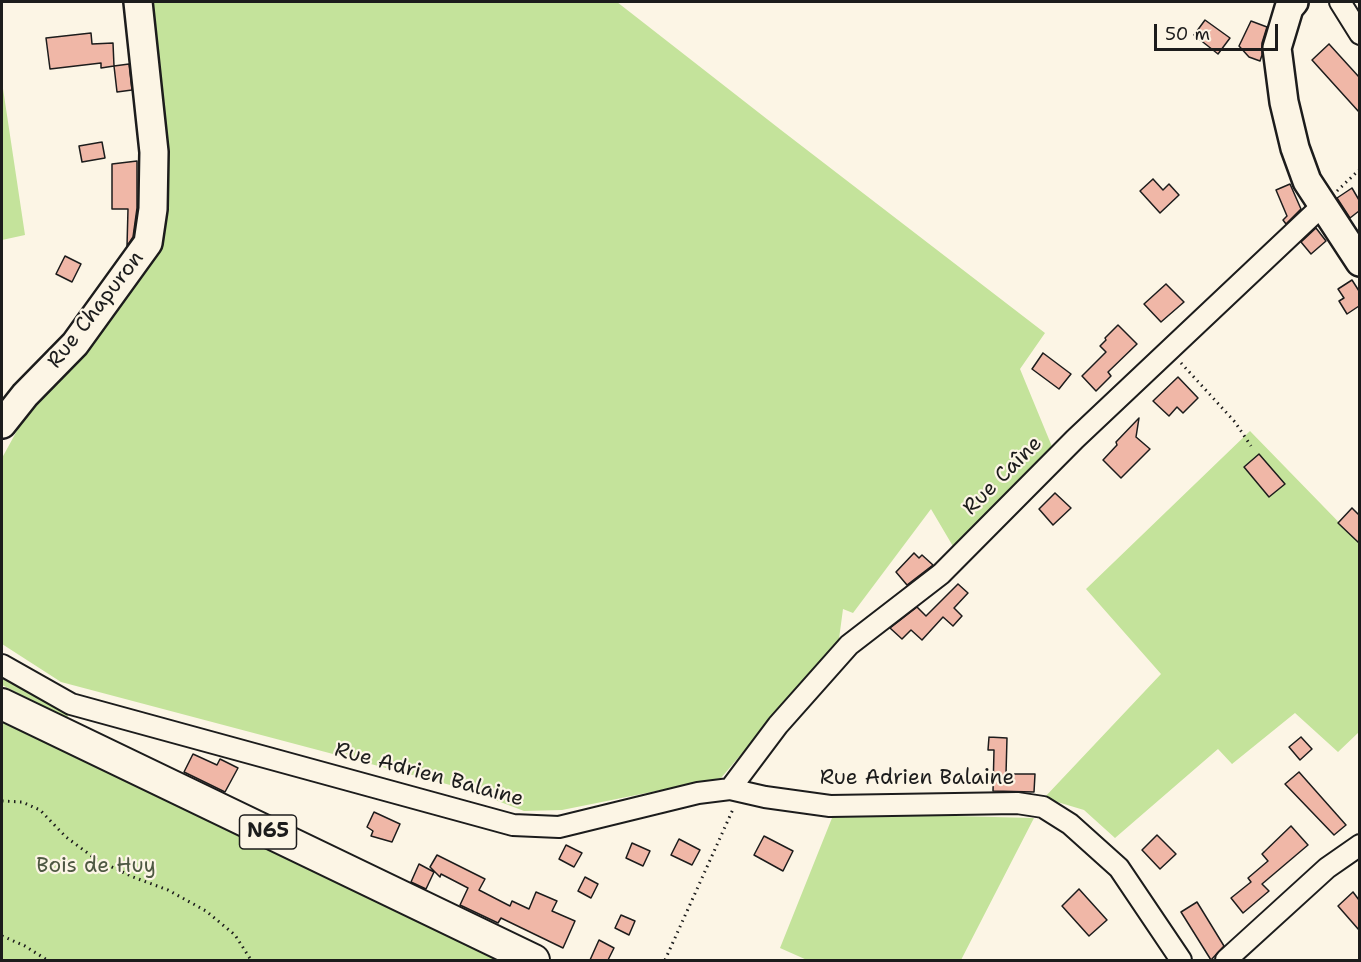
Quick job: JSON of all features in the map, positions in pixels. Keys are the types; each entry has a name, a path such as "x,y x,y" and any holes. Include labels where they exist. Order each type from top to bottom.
{"main road":[{"name":"N65","path":"2,704 534,960"}],"street":[{"name":"Rue Chapuron","path":"2,424 25,395 75,344 148,243 153,209 154,153 138,2"},
{"path":"1294,2 1289,8 1277,48 1284,102 1295,148 1307,181 1359,262"},
{"path":"1340,2 1359,34"},
{"name":"Rue Caîne","path":"733,790 778,725 849,645 941,574 1075,439 1322,206"},
{"name":"Rue Adrien Balaine","path":"2,665 71,704 513,825 559,827 698,793 733,790 830,806 1017,803 1043,807 1070,824 1119,868 1181,960"},
{"path":"1226,960 1327,868 1357,852"}],"path":[{"path":"1322,206 1359,169"},
{"path":"1169,351 1235,422 1251,446"},
{"path":"665,960 734,808 733,790"},
{"path":"2,801 22,802 40,810 66,837 97,860 168,890 206,911 235,935 251,960"},
{"path":"2,936 25,946 47,960"}],"green space":[{"path":"151,2 617,2 1045,333 1020,369 1053,449 954,548 931,509 853,613 843,609 839,639 721,778 562,810 524,811 469,790 61,682 2,644 2,458 30,407 86,350 140,279 166,222"},
{"path":"2,82 25,235 2,240"},
{"path":"1250,431 1359,543 1359,732 1338,752 1295,713 1232,764 1218,749 1115,838 1084,810 1044,798 1161,674 1086,589"},
{"path":"2,672 71,710 67,718 2,685"},
{"name":"Bois de Huy","path":"2,718 500,960 2,960"},
{"path":"834,813 1034,818 961,960 807,960 780,948"}],"building":[{"path":"1205,20 1230,38 1218,54 1194,35"},
{"path":"1251,21 1267,27 1260,61 1249,57 1239,46"},
{"path":"91,33 92,44 113,43 114,66 101,68 101,63 50,69 46,38"},
{"path":"1329,44 1359,77 1359,112 1312,60"},
{"path":"129,64 132,90 117,92 114,66"},
{"path":"102,142 105,158 82,162 79,146"},
{"path":"137,161 137,208 133,237 127,246 128,209 112,209 112,164"},
{"path":"1153,179 1163,190 1169,184 1179,195 1160,213 1140,191"},
{"path":"1290,184 1301,209 1286,224 1283,220 1287,216 1276,190"},
{"path":"1352,188 1359,200 1359,211 1350,218 1337,198"},
{"path":"1316,228 1326,241 1311,254 1301,242"},
{"path":"65,256 81,264 72,282 56,274"},
{"path":"1352,280 1359,291 1359,306 1347,314 1339,301 1344,298 1338,289"},
{"path":"1166,284 1184,302 1161,322 1144,304"},
{"path":"1118,325 1137,344 1108,372 1111,376 1096,391 1082,376 1106,352 1100,346"},
{"path":"1043,353 1071,374 1059,389 1032,369"},
{"path":"1178,377 1198,398 1183,413 1177,407 1169,416 1153,401"},
{"path":"1139,418 1136,437 1150,449 1121,478 1103,460 1117,445 1116,442"},
{"path":"1259,454 1285,484 1269,497 1244,467"},
{"path":"1055,493 1071,508 1053,525 1039,509"},
{"path":"1352,508 1359,515 1359,543 1338,523"},
{"path":"914,553 919,558 922,555 933,565 907,585 896,572"},
{"path":"958,584 968,593 954,608 962,616 953,626 943,617 922,640 911,630 902,639 890,628 917,607 926,616"},
{"path":"989,737 1007,738 1006,774 1035,774 1034,792 993,791 994,750 988,750"},
{"path":"1301,737 1312,749 1300,760 1289,747"},
{"path":"193,754 217,765 220,759 238,768 225,792 184,772"},
{"path":"1299,772 1346,825 1334,835 1285,784"},
{"path":"374,812 400,824 392,842 371,836 373,831 367,827"},
{"path":"1291,826 1308,845 1262,884 1269,891 1243,913 1231,898 1251,882 1248,878 1268,861 1262,854"},
{"path":"1157,835 1176,854 1160,869 1142,850"},
{"path":"764,836 793,851 783,871 754,855"},
{"path":"679,839 700,850 692,865 671,855"},
{"path":"632,843 650,851 643,866 626,858"},
{"path":"566,845 582,853 574,867 559,859"},
{"path":"437,855 485,879 479,890 510,906 512,901 529,909 536,892 557,901 552,911 575,921 563,948 501,918 498,923 460,905 468,888 441,874 440,877 430,867"},
{"path":"419,864 434,872 426,889 411,882"},
{"path":"585,877 598,884 591,898 578,891"},
{"path":"1079,889 1107,920 1089,936 1062,906"},
{"path":"1353,892 1359,900 1359,930 1338,906"},
{"path":"1197,902 1224,946 1211,960 1181,912"},
{"path":"621,915 635,921 629,935 615,928"},
{"path":"599,940 614,948 608,960 590,960"}]}
